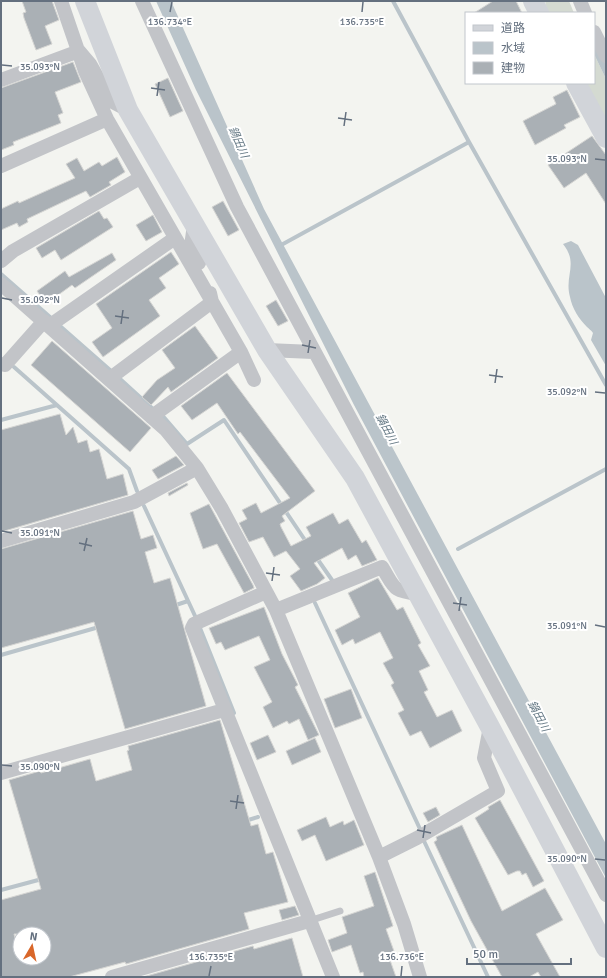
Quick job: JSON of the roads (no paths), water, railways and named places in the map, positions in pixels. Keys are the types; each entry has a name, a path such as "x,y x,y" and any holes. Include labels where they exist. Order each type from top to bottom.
{"street":[{"path":"61,1 85,71 107,119 241,352 254,380"},
{"path":"85,1 128,110 267,350 355,478 490,727 606,948"},
{"path":"142,1 236,207 606,895"},
{"path":"533,1 538,12"},
{"path":"580,1 585,12"},
{"path":"595,34 606,56"},
{"path":"1,80 79,51"},
{"path":"79,51 90,64 111,101 128,110"},
{"path":"577,84 606,138"},
{"path":"1,166 107,119"},
{"path":"1,261 13,251 140,178"},
{"path":"194,225 191,246 208,283 212,302"},
{"path":"1,364 5,364 47,324 175,238"},
{"path":"1,284 166,430 197,468 222,509 276,610 379,857 404,924 420,977"},
{"path":"109,379 212,302"},
{"path":"267,350 313,352"},
{"path":"151,417 241,352"},
{"path":"1,541 134,502 197,468"},
{"path":"276,610 382,567 396,590 400,592 418,594"},
{"path":"266,592 194,624 192,628 332,977"},
{"path":"1,773 224,710"},
{"path":"379,857 417,838 498,791 484,758 490,727"},
{"path":"112,977 309,921"}],"lane":[{"path":"309,921 340,911"}],"water":[{"path":"156,1 171,1 264,209 606,844 606,878 354,405 196,90"},
{"path":"595,43 606,65 606,79 595,56"},
{"path":"571,241 578,245 606,298 606,366 591,340 593,333 579,317 571,301 569,282 571,264 568,251 563,244"}],"waterway":[{"path":"393,1 469,142 606,385"},
{"path":"283,244 469,142"},
{"path":"1,274 50,317"},
{"path":"60,326 110,370"},
{"path":"14,367 129,469 137,491"},
{"path":"119,378 153,409"},
{"path":"1,420 57,405"},
{"path":"162,415 187,444 224,420 307,543"},
{"path":"458,549 606,469"},
{"path":"144,506 196,618"},
{"path":"316,557 332,580"},
{"path":"173,606 188,601"},
{"path":"315,603 420,829"},
{"path":"1,655 99,627"},
{"path":"200,628 234,713"},
{"path":"245,821 258,817"},
{"path":"424,841 488,977"},
{"path":"1,890 42,879"}],"water label":[{"name":"鍋田川","path":"239,142"},
{"name":"鍋田川","path":"387,429"},
{"name":"鍋田川","path":"539,716"}]}
